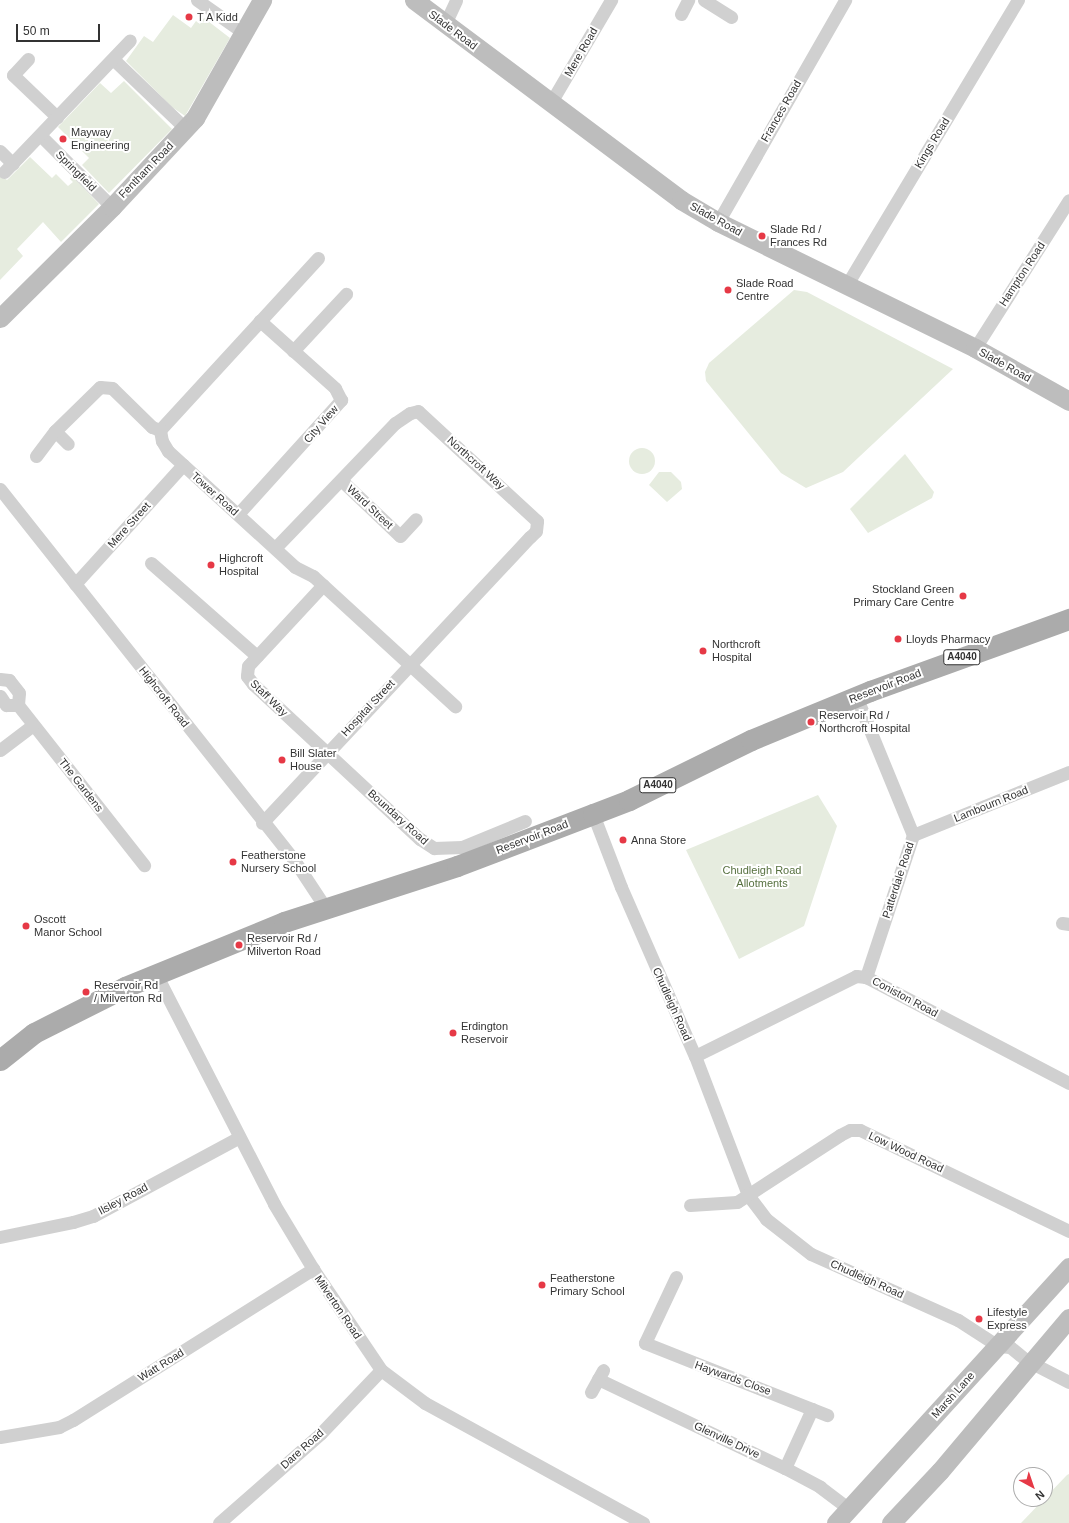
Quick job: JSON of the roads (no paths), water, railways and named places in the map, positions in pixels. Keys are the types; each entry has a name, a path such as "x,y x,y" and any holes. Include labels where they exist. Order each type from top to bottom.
{"main road":[{"name":"Reservoir Road","path":"0,1060 34,1033 89,1003 156,974 324,907 456,866 593,814 629,800 751,740 856,696 1069,619"}],"street":[{"path":"197,0 244,33"},
{"name":"Fentham Road","path":"2,311 112,207 186,129 205,104 262,0"},
{"name":"Slade Road","path":"414,0 550,104 681,200 718,222 975,348 1069,401"},
{"path":"445,24 456,0"},
{"name":"Mere Road","path":"550,104 611,0"},
{"path":"681,14 688,0"},
{"path":"704,0 731,17"},
{"name":"Frances Road","path":"718,222 845,0"},
{"name":"Kings Road","path":"846,286 1018,0"},
{"path":"0,151 8,168 130,40"},
{"path":"113,59 186,129"},
{"path":"28,60 13,75 57,117"},
{"name":"Springfield","path":"40,135 112,207"},
{"name":"Hampton Road","path":"975,348 1069,200"},
{"path":"36,456 55,431 95,389 106,386 112,388 152,427 160,430 318,258"},
{"path":"293,351 346,294"},
{"name":"City View","path":"238,514 341,400 335,388 260,321"},
{"name":"Northcroft Way","path":"275,548 395,423 410,413 418,411 537,521 536,531 409,664"},
{"name":"Tower Road","path":"160,430 168,451 295,567 323,585 454,706"},
{"path":"55,431 68,444"},
{"name":"Mere Street","path":"75,584 183,465"},
{"name":"Ward Street","path":"341,480 400,536 416,519"},
{"name":"Highcroft Road","path":"0,489 262,823 311,882 324,907"},
{"path":"151,562 257,656"},
{"name":"Staff Way","path":"323,585 248,666 247,676 253,684 327,752"},
{"name":"Hospital Street","path":"262,823 409,664"},
{"name":"The Gardens","path":"0,679 9,680 19,693 18,705 144,865"},
{"path":"0,696 6,705 18,705"},
{"name":"Patterdale Road","path":"856,696 913,835 866,977"},
{"path":"0,750 33,725"},
{"name":"Boundary Road","path":"327,752 420,840 434,848 462,847 525,821"},
{"name":"Lambourn Road","path":"913,835 1069,772"},
{"name":"Chudleigh Road","path":"593,814 621,887 695,1056 748,1195 766,1219 811,1254 958,1320 998,1346 1010,1347 1026,1360 1032,1361 1069,1382"},
{"name":"Milverton Road","path":"156,974 238,1138 313,1270 381,1370 425,1403 642,1523"},
{"name":"Coniston Road","path":"695,1056 856,976 866,977 1069,1083"},
{"name":"Low Wood Road","path":"748,1195 840,1135 850,1130 860,1130 1069,1231"},
{"name":"Ilsley Road","path":"0,1237 73,1222 92,1216 238,1138"},
{"path":"690,1205 737,1202 748,1195"},
{"name":"Marsh Lane","path":"836,1523 850,1510 1069,1267"},
{"name":"Watt Road","path":"0,1437 59,1427 73,1420 313,1270"},
{"name":"Haywards Close","path":"676,1277 645,1343 827,1415"},
{"path":"891,1523 940,1471 1069,1318"},
{"name":"Dare Road","path":"218,1523 320,1433 381,1370"},
{"name":"Glenville Drive","path":"591,1392 600,1375 785,1468 820,1487 850,1510"},
{"path":"785,1468 812,1409"}],"place":[{"name":"T A Kidd","path":"189,17"},
{"name":"Mayway Engineering","path":"63,139"},
{"name":"Slade Rd / Frances Rd","path":"762,236"},
{"name":"Slade Road Centre","path":"728,290"},
{"name":"Highcroft Hospital","path":"211,565"},
{"name":"Stockland Green Primary Care Centre","path":"963,596"},
{"name":"Lloyds Pharmacy","path":"898,639"},
{"name":"Northcroft Hospital","path":"703,651"},
{"name":"Reservoir Rd / Northcroft Hospital","path":"811,722"},
{"name":"Bill Slater House","path":"282,760"},
{"name":"Anna Store","path":"623,840"},
{"name":"Featherstone Nursery School","path":"233,862"},
{"name":"Oscott Manor School","path":"26,926"},
{"name":"Reservoir Rd / Milverton Road","path":"239,945"},
{"name":"Reservoir Rd / Milverton Rd","path":"86,992"},
{"name":"Erdington Reservoir","path":"453,1033"},
{"name":"Featherstone Primary School","path":"542,1285"},
{"name":"Lifestyle Express","path":"979,1319"}],"park label":[{"name":"Chudleigh Road Allotments","path":"762,877"}]}
